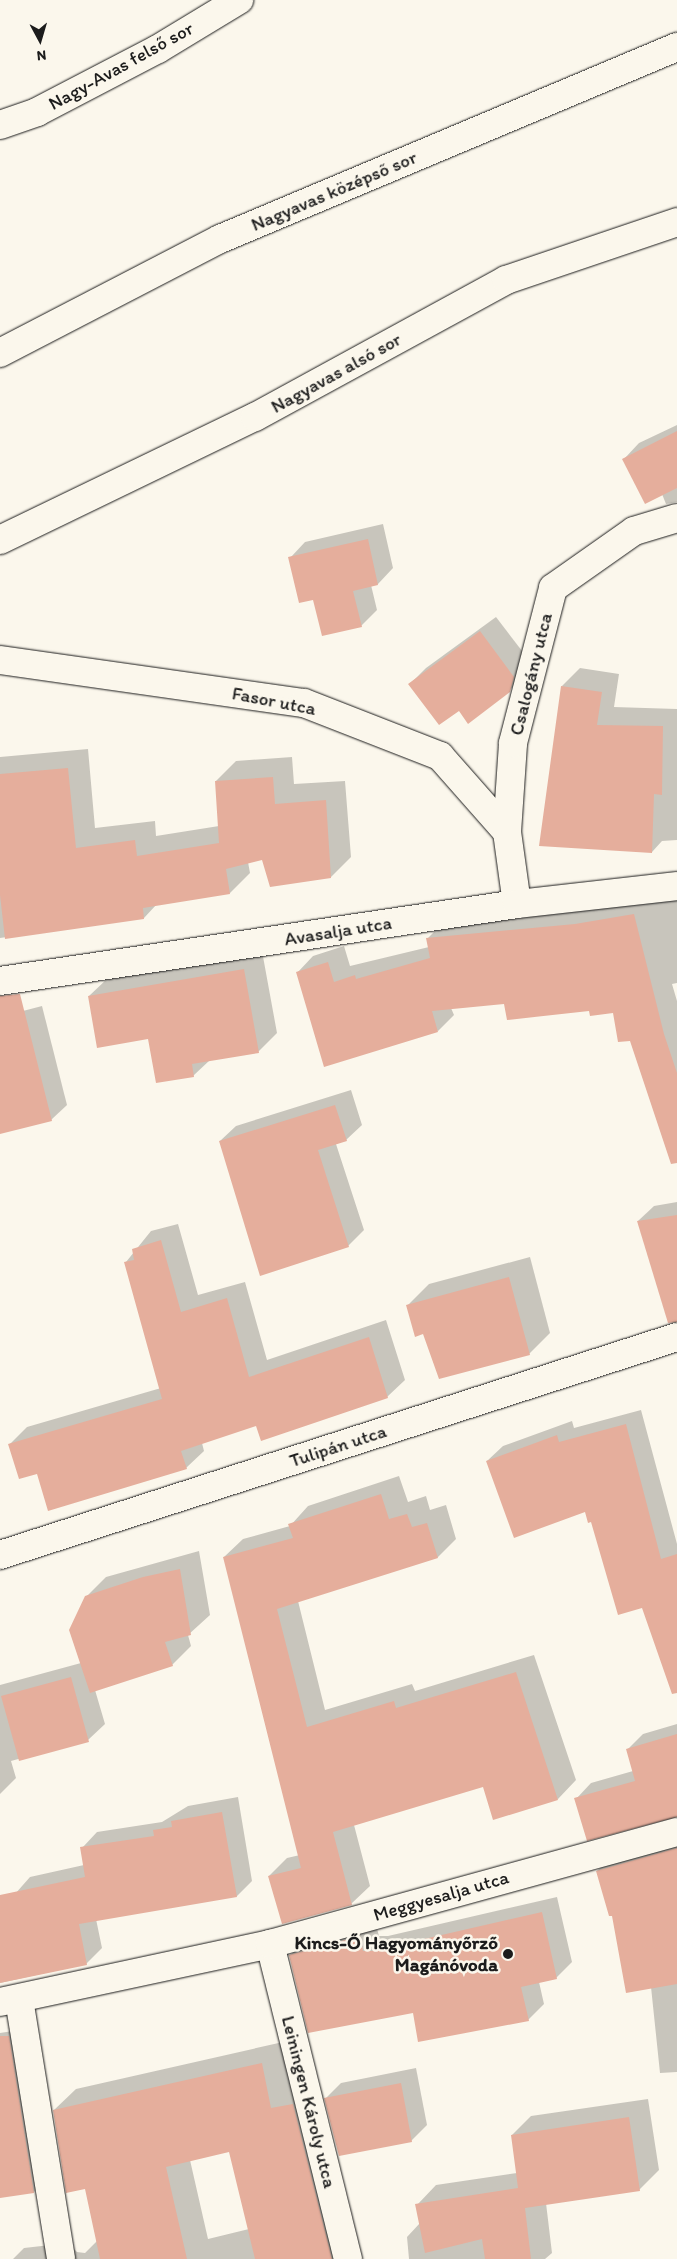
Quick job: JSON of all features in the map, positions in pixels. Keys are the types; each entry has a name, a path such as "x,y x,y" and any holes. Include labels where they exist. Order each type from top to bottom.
{"street":[{"name":"Nagy-Avas felső sor","path":"0,125 37,112 158,50 239,0"},
{"name":"Nagyavas középső sor","path":"0,353 220,239 677,47"},
{"name":"Nagyavas alsó sor","path":"0,540 255,417 506,280 677,222"},
{"name":"Csalogány utca","path":"517,904 507,832 513,742 554,588 634,532 677,518"},
{"name":"Fasor utca","path":"0,660 304,703 440,756 507,832"},
{"name":"Avasalja utca","path":"0,981 517,904 677,886"},
{"name":"Tulipán utca","path":"0,1555 677,1337"},
{"name":"Meggyesalja utca","path":"10,2001 270,1944 677,1832"},
{"name":"Leiningen Károly utca","path":"270,1944 348,2259"},
{"path":"10,2001 61,2259"}],"building":[{"path":"677,431 677,488 645,504 622,459"},
{"path":"368,539 378,585 353,591 362,627 322,636 313,600 299,603 288,557"},
{"path":"480,631 514,677 510,692 468,724 459,711 439,725 408,684"},
{"path":"561,686 602,692 597,725 663,726 662,795 654,794 652,853 539,846"},
{"path":"68,768 76,848 135,840 137,856 219,843 215,781 273,777 275,804 326,800 331,878 270,887 262,860 226,869 230,894 143,908 144,919 5,939 0,895 0,774"},
{"path":"634,914 664,1034 677,1073 677,1163 671,1164 630,1041 618,1042 613,1013 590,1016 589,1011 507,1020 504,1004 432,1011 438,1032 324,1067 296,972 328,962 334,982 355,975 356,979 430,958 426,938 575,924"},
{"path":"244,969 259,1053 192,1064 194,1077 156,1083 148,1039 97,1048 88,996"},
{"path":"20,994 52,1121 0,1134 0,996"},
{"path":"335,1105 347,1141 318,1150 349,1247 260,1276 219,1141"},
{"path":"677,1215 677,1322 668,1323 637,1221"},
{"path":"161,1240 181,1312 227,1298 249,1377 369,1337 388,1398 261,1441 256,1426 181,1451 187,1469 48,1511 37,1474 19,1479 8,1444 162,1399 124,1262 134,1260 132,1249"},
{"path":"509,1277 530,1355 439,1379 423,1334 415,1337 406,1305"},
{"path":"626,1424 661,1559 677,1554 677,1693 672,1694 642,1608 618,1615 591,1522 588,1523 585,1512 514,1538 486,1461 557,1435 559,1442"},
{"path":"381,1494 389,1519 407,1514 412,1527 427,1523 438,1558 277,1609 307,1727 394,1701 396,1708 516,1672 558,1800 493,1820 483,1787 333,1832 352,1905 282,1924 268,1876 301,1868 223,1557 293,1538 288,1524"},
{"path":"180,1569 191,1635 165,1642 173,1666 90,1693 69,1630 85,1596 143,1577"},
{"path":"71,1677 89,1742 19,1761 1,1696"},
{"path":"677,1734 677,1817 587,1841 574,1798 635,1781 626,1749"},
{"path":"222,1812 237,1897 79,1924 87,1965 0,1983 0,1895 85,1877 80,1847 154,1836 153,1830 172,1827 171,1821"},
{"path":"677,1848 677,1984 626,1993 612,1916 609,1916 596,1871"},
{"path":"542,1912 557,1979 521,1987 529,2021 418,2042 413,2013 308,2033 289,1955 360,1936 363,1951 372,1951"},
{"path":"0,2036 9,2036 34,2193 0,2198"},
{"path":"262,2063 271,2108 293,2104 332,2259 255,2259 229,2152 166,2167 187,2259 100,2259 85,2189 66,2193 53,2110"},
{"path":"401,2083 412,2142 339,2156 324,2098"},
{"path":"629,2117 640,2191 525,2208 531,2259 485,2259 482,2239 425,2253 415,2204 518,2188 511,2135"}],"place":[{"name":"Kincs-Ő Hagyományőrző Magánóvoda","path":"508,1954"}]}
